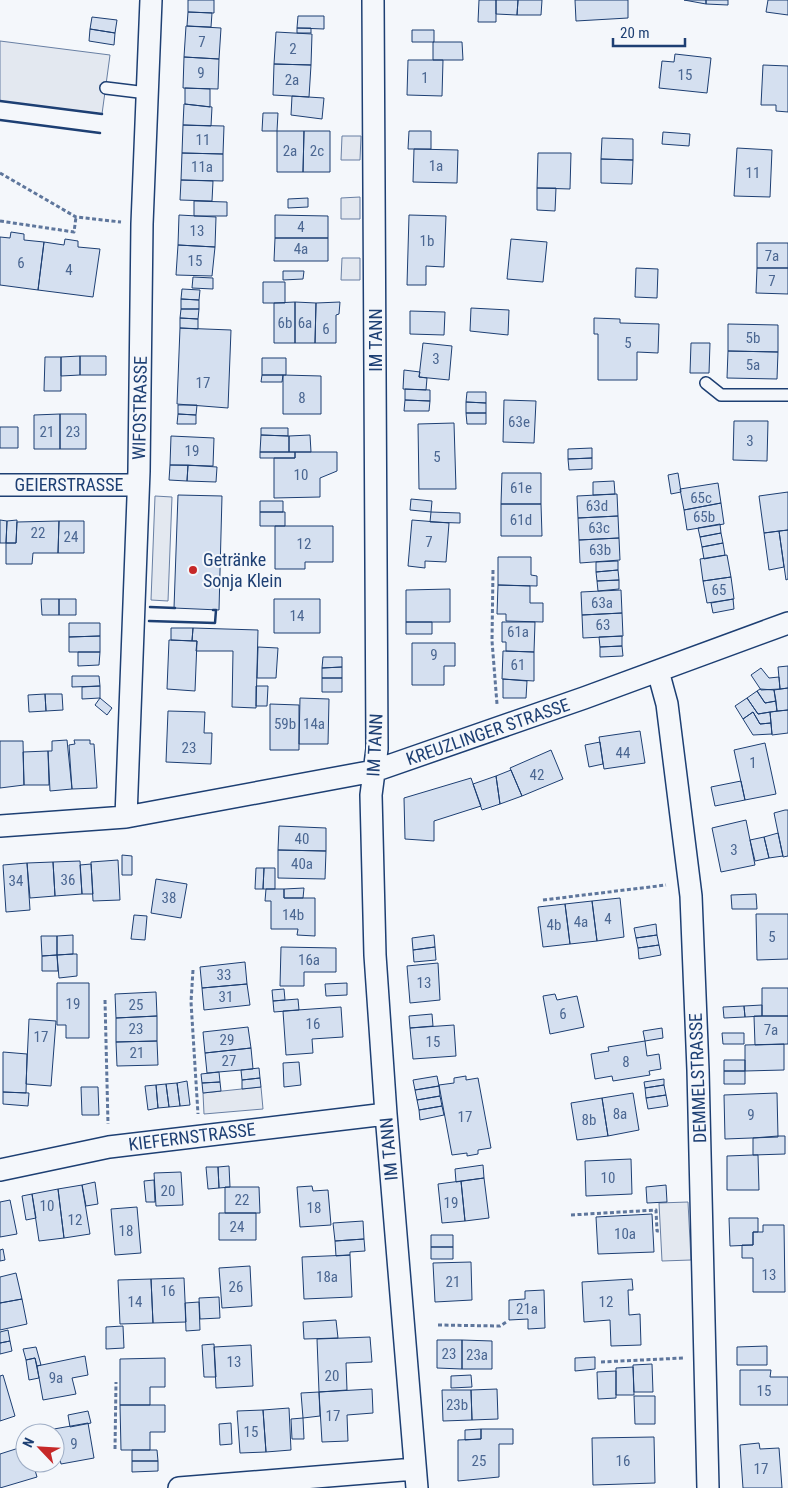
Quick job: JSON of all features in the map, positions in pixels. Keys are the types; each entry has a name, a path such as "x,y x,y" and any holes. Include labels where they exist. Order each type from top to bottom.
{"street":[{"name":"WIFOSTRASSE","path":"126,817 138,485 142,224 151,0"},
{"name":"IM TANN","path":"373,0 377,749 371,795 375,955 416,1478"},
{"name":"GEIERSTRASSE","path":"0,486 138,485"},
{"name":"KREUZLINGER STRASSE","path":"0,826 126,817 374,771 658,671 704,646 788,623"},
{"name":"DEMMELSTRASSE","path":"658,671 667,704 690,883 698,1073 708,1488"},
{"name":"KIEFERNSTRASSE","path":"0,1170 109,1146 386,1114"},
{"path":"179,1488 416,1478"}],"lane":[{"path":"106,88 147,93"},
{"path":"706,383 721,395 788,395"}],"path":[{"path":"0,173 76,217 142,224"},
{"path":"0,221 74,232 76,217"},
{"path":"493,570 493,650 497,706 504,726"},
{"path":"543,900 690,883"},
{"path":"193,970 191,1002 199,1136"},
{"path":"105,1000 109,1146"},
{"path":"571,1215 656,1210 657,1231 661,1231"},
{"path":"438,1325 500,1326 508,1321"},
{"path":"601,1362 704,1356"},
{"path":"115,1449 116,1382"}],"shaded area":[{"path":"0,41 110,55 102,114 0,101"},
{"path":"342,136 361,136 360,160 341,160"},
{"path":"360,197 360,219 341,219 341,198"},
{"path":"342,258 360,258 360,280 341,280"},
{"path":"155,496 172,497 168,601 151,600"},
{"path":"261,1087 263,1109 204,1114 203,1093"},
{"path":"688,1202 691,1260 662,1261 659,1203"}],"building":[{"path":"188,0 214,0 214,13 188,12"},
{"path":"479,0 496,0 496,22 478,22"},
{"path":"496,0 518,0 517,15 496,14"},
{"path":"518,0 542,0 541,15 517,15"},
{"path":"575,0 628,0 628,18 576,21"},
{"path":"684,0 706,0 706,4"},
{"path":"706,0 728,0 728,5 706,4"},
{"path":"768,0 788,0 788,15 766,12"},
{"path":"188,12 212,13 211,27 187,26"},
{"path":"298,16 324,16 324,29 297,28"},
{"path":"92,17 117,20 115,33 90,29"},
{"path":"186,26 221,28 219,59 184,57"},
{"path":"297,28 311,28 311,33 297,33"},
{"path":"90,29 115,33 114,45 89,41"},
{"path":"412,30 434,30 434,42 412,42"},
{"path":"276,32 312,34 311,65 274,64"},
{"path":"433,42 462,42 463,60 433,60"},
{"path":"675,54 711,58 707,93 659,88 662,61 674,62"},
{"path":"184,57 219,59 218,89 183,88"},
{"path":"408,60 443,60 442,96 407,95"},
{"path":"274,64 311,65 309,97 273,95"},
{"path":"763,65 788,66 788,112 776,111 776,105 761,105"},
{"path":"185,88 210,89 210,107 185,104"},
{"path":"292,96 324,98 322,119 291,115"},
{"path":"184,104 212,107 211,126 183,125"},
{"path":"263,113 278,113 277,131 262,131"},
{"path":"183,125 224,126 223,154 182,153"},
{"path":"277,131 304,131 303,172 277,172"},
{"path":"304,131 330,131 330,172 303,172"},
{"path":"409,131 431,131 431,149 408,149"},
{"path":"663,132 690,134 689,146 662,144"},
{"path":"602,138 633,139 633,160 601,159"},
{"path":"737,148 772,150 770,197 734,196"},
{"path":"414,149 458,150 457,183 413,182"},
{"path":"182,153 223,154 223,181 181,180"},
{"path":"538,153 571,153 570,189 537,188"},
{"path":"601,159 633,160 632,184 601,183"},
{"path":"181,180 213,181 212,201 180,200"},
{"path":"537,188 556,188 555,211 537,210"},
{"path":"308,198 308,207 288,208 288,199"},
{"path":"194,201 227,202 227,216 194,216"},
{"path":"179,215 216,217 215,247 178,245"},
{"path":"275,215 328,216 328,238 275,238"},
{"path":"409,215 446,216 444,267 426,266 426,285 407,285"},
{"path":"11,232 24,234 24,240 44,242 38,290 0,285 0,237 10,238"},
{"path":"275,238 328,238 328,261 274,261"},
{"path":"65,239 78,241 78,247 100,249 93,297 38,290 44,242 64,245"},
{"path":"511,239 547,242 543,282 507,279"},
{"path":"757,243 788,243 788,268 757,268"},
{"path":"178,245 215,247 212,276 176,275"},
{"path":"636,268 658,269 657,298 635,297"},
{"path":"757,268 788,268 788,294 756,293"},
{"path":"283,271 304,271 303,279 283,280"},
{"path":"193,277 213,278 213,289 192,288"},
{"path":"263,282 285,282 285,303 263,303"},
{"path":"182,289 200,290 199,300 181,299"},
{"path":"181,299 199,300 199,309 181,309"},
{"path":"295,302 316,303 315,343 295,343"},
{"path":"295,302 295,343 274,343 274,303"},
{"path":"340,302 339,314 336,315 336,343 315,343 316,303"},
{"path":"471,308 509,310 508,335 470,331"},
{"path":"181,309 199,309 198,319 180,318"},
{"path":"410,311 445,312 444,335 410,334"},
{"path":"180,318 198,319 198,329 180,328"},
{"path":"594,318 620,319 620,323 659,324 658,353 637,352 637,380 598,380 598,334 594,334"},
{"path":"728,324 778,325 778,352 728,351"},
{"path":"180,328 231,330 228,408 177,404"},
{"path":"423,343 452,346 449,380 419,377"},
{"path":"691,343 710,343 709,373 690,373"},
{"path":"728,351 778,352 777,379 727,378"},
{"path":"80,356 106,356 106,375 80,375"},
{"path":"80,356 80,375 61,376 61,357"},
{"path":"45,357 61,357 61,391 44,391"},
{"path":"262,358 286,358 286,375 262,375"},
{"path":"404,370 420,372 419,377 427,378 426,390 403,389"},
{"path":"262,375 283,375 282,382 261,382"},
{"path":"283,375 321,376 321,414 283,414"},
{"path":"405,389 430,390 430,401 405,400"},
{"path":"467,392 486,392 486,403 466,402"},
{"path":"405,400 430,401 429,411 404,411"},
{"path":"504,400 536,401 534,443 503,442"},
{"path":"466,402 486,403 486,413 466,413"},
{"path":"178,405 197,405 196,415 178,414"},
{"path":"466,413 486,413 486,424 467,424"},
{"path":"60,414 60,449 34,449 34,415"},
{"path":"60,414 86,414 86,449 60,449"},
{"path":"178,414 196,415 196,424 177,424"},
{"path":"734,421 768,421 767,461 733,460"},
{"path":"454,423 456,489 419,489 418,424"},
{"path":"0,427 18,427 18,448 0,448"},
{"path":"261,428 288,428 288,436 261,435"},
{"path":"261,435 289,436 289,452 260,452"},
{"path":"310,435 311,452 289,452 289,436"},
{"path":"171,436 214,438 213,466 170,465"},
{"path":"592,448 592,458 568,459 568,449"},
{"path":"260,452 295,452 295,458 260,458"},
{"path":"295,452 337,452 337,471 320,478 320,497 274,498 274,458 295,458"},
{"path":"592,458 592,469 569,470 568,459"},
{"path":"170,465 188,465 187,481 169,480"},
{"path":"188,465 217,467 216,482 187,481"},
{"path":"502,473 541,473 541,504 501,504"},
{"path":"678,473 681,492 671,494 668,475"},
{"path":"614,481 615,494 593,495 593,482"},
{"path":"718,483 721,503 684,510 680,489"},
{"path":"788,492 788,530 764,533 759,496"},
{"path":"617,494 618,516 578,518 577,496"},
{"path":"178,495 222,496 219,610 174,608"},
{"path":"411,499 432,501 431,512 410,510"},
{"path":"260,501 283,501 283,512 260,512"},
{"path":"721,503 724,524 687,530 684,510"},
{"path":"501,504 541,504 542,536 501,536"},
{"path":"260,512 285,512 285,526 260,526"},
{"path":"431,512 460,513 460,523 430,522"},
{"path":"618,516 619,538 579,540 578,518"},
{"path":"0,520 7,521 6,543 0,543"},
{"path":"17,520 16,543 6,543 7,521"},
{"path":"412,520 449,523 446,562 425,561 425,568 408,566"},
{"path":"59,521 58,553 33,553 32,564 6,564 6,543 16,543 17,522"},
{"path":"59,521 84,521 84,553 58,553"},
{"path":"720,524 721,533 700,537 698,528"},
{"path":"275,526 333,526 333,562 305,562 305,569 275,569"},
{"path":"788,530 788,579 786,580 779,531"},
{"path":"779,531 784,567 769,570 764,533"},
{"path":"721,533 723,543 702,547 700,537"},
{"path":"619,538 620,560 580,563 579,540"},
{"path":"723,543 725,555 704,559 702,547"},
{"path":"727,555 731,577 703,581 700,559"},
{"path":"498,557 531,557 531,575 537,576 537,586 498,585"},
{"path":"618,561 618,570 596,572 596,562"},
{"path":"618,570 619,580 597,581 596,572"},
{"path":"731,577 734,599 707,603 703,581"},
{"path":"619,580 619,589 598,591 597,581"},
{"path":"498,585 530,586 530,603 543,603 543,622 506,621 506,614 497,614"},
{"path":"450,589 450,622 406,622 406,590"},
{"path":"621,590 622,613 582,615 581,592"},
{"path":"41,599 59,599 59,615 42,615"},
{"path":"59,599 76,599 76,615 59,615"},
{"path":"274,599 320,599 320,633 274,633"},
{"path":"733,599 734,609 713,613 711,603"},
{"path":"622,613 623,636 583,638 582,615"},
{"path":"406,622 432,622 432,634 406,634"},
{"path":"502,622 535,622 534,652 506,651 506,642 502,642"},
{"path":"69,623 100,623 100,636 69,637"},
{"path":"171,628 193,628 192,641 171,640"},
{"path":"193,628 258,630 256,708 232,707 233,651 196,651 197,641 192,641"},
{"path":"100,636 100,652 69,652 69,637"},
{"path":"622,636 622,646 600,647 599,637"},
{"path":"169,640 197,641 195,691 167,689"},
{"path":"412,643 455,643 455,666 444,666 444,685 412,685"},
{"path":"622,646 623,656 600,657 600,647"},
{"path":"258,647 278,648 276,678 257,678"},
{"path":"503,651 534,652 534,681 502,679"},
{"path":"78,652 100,652 99,665 78,666"},
{"path":"323,657 342,657 342,667 322,668"},
{"path":"788,666 788,688 780,689 778,667"},
{"path":"342,667 342,678 322,678 322,668"},
{"path":"761,668 769,678 779,677 780,689 761,690 751,675"},
{"path":"72,676 99,676 100,686 72,687"},
{"path":"322,678 342,678 342,692 322,692"},
{"path":"503,679 527,681 526,698 503,698"},
{"path":"100,686 100,698 82,699 82,687"},
{"path":"256,686 268,686 267,706 256,706"},
{"path":"788,688 788,710 777,711 774,690"},
{"path":"760,689 774,690 776,701 765,703 757,691"},
{"path":"757,691 765,703 776,701 777,711 758,714 747,698"},
{"path":"45,694 46,711 29,712 28,695"},
{"path":"45,694 62,694 63,710 46,711"},
{"path":"100,698 112,708 107,715 95,705"},
{"path":"300,698 329,699 328,744 299,744"},
{"path":"747,698 758,714 770,712 771,723 760,724 753,712 743,719 735,706"},
{"path":"270,704 299,705 299,750 270,750"},
{"path":"788,710 788,733 772,735 770,712"},
{"path":"168,711 205,712 204,733 212,733 211,764 166,762"},
{"path":"753,712 760,724 771,723 772,734 753,735 743,719"},
{"path":"640,731 645,763 604,769 599,737"},
{"path":"67,740 72,789 50,791 48,751 52,751 52,741"},
{"path":"74,740 90,740 90,744 94,744 97,788 72,789 69,745 75,744"},
{"path":"0,741 23,741 24,785 0,788"},
{"path":"600,742 603,764 589,767 585,745"},
{"path":"765,743 776,794 745,800 734,750"},
{"path":"551,750 563,779 522,796 510,768"},
{"path":"48,751 49,785 24,785 23,752"},
{"path":"511,770 522,796 500,804 496,776"},
{"path":"496,776 500,804 482,810 473,784"},
{"path":"471,778 481,806 434,821 434,841 405,839 404,798"},
{"path":"741,781 745,800 715,806 711,787"},
{"path":"788,810 788,856 783,857 774,813"},
{"path":"746,820 755,865 721,872 712,828"},
{"path":"279,826 326,828 326,851 278,850"},
{"path":"778,833 783,856 769,858 764,837"},
{"path":"764,837 769,858 755,861 750,840"},
{"path":"278,850 326,851 325,879 278,878"},
{"path":"122,855 132,856 132,875 122,875"},
{"path":"118,860 120,900 93,901 91,862"},
{"path":"80,861 82,894 55,896 53,862"},
{"path":"53,862 55,896 30,898 27,863"},
{"path":"27,863 30,910 6,912 3,865"},
{"path":"91,864 93,894 82,894 80,865"},
{"path":"256,868 264,868 263,889 255,889"},
{"path":"264,868 275,868 275,889 263,889"},
{"path":"156,879 187,884 181,918 151,913"},
{"path":"304,888 303,898 284,898 284,889"},
{"path":"266,889 284,889 284,898 315,898 315,936 297,935 298,929 271,929 271,901 265,901"},
{"path":"756,894 757,909 732,909 731,895"},
{"path":"620,898 624,937 597,941 592,901"},
{"path":"592,901 597,941 570,944 565,904"},
{"path":"565,904 570,944 543,947 538,907"},
{"path":"756,914 788,914 788,959 757,960"},
{"path":"134,915 147,916 145,940 131,939"},
{"path":"656,924 657,935 636,938 634,928"},
{"path":"73,935 73,954 57,955 57,936"},
{"path":"434,935 435,947 413,950 412,938"},
{"path":"657,935 659,945 638,948 636,938"},
{"path":"41,936 57,936 57,955 42,956"},
{"path":"659,945 661,955 639,959 638,948"},
{"path":"281,947 336,948 336,972 304,972 304,986 280,986"},
{"path":"435,947 436,960 414,962 413,950"},
{"path":"77,954 77,976 59,978 57,955"},
{"path":"57,955 58,971 42,971 42,956"},
{"path":"245,962 247,984 202,988 200,967"},
{"path":"438,963 440,1000 410,1003 407,966"},
{"path":"57,983 89,983 89,1038 66,1038 66,1025 57,1025"},
{"path":"347,983 347,995 326,996 325,984"},
{"path":"247,984 250,1005 204,1010 202,988"},
{"path":"762,988 788,988 788,1016 762,1016"},
{"path":"284,989 285,1000 273,1001 272,990"},
{"path":"156,992 157,1016 116,1018 115,994"},
{"path":"555,994 557,1000 577,996 584,1027 550,1034 543,996"},
{"path":"298,999 299,1010 274,1012 273,1001"},
{"path":"762,1005 762,1016 745,1017 744,1006"},
{"path":"744,1006 745,1017 724,1018 723,1007"},
{"path":"341,1007 343,1037 312,1039 313,1053 286,1055 283,1011"},
{"path":"432,1014 433,1026 410,1028 409,1016"},
{"path":"157,1016 157,1041 116,1042 116,1018"},
{"path":"754,1016 788,1016 788,1044 755,1045"},
{"path":"29,1019 56,1021 51,1086 26,1084"},
{"path":"454,1025 456,1056 413,1059 410,1028"},
{"path":"248,1027 251,1048 205,1053 203,1032"},
{"path":"662,1028 663,1038 645,1041 643,1031"},
{"path":"722,1033 744,1033 744,1044 723,1044"},
{"path":"157,1041 158,1065 117,1066 116,1042"},
{"path":"645,1041 647,1056 659,1054 661,1069 649,1071 650,1075 613,1081 612,1076 595,1079 591,1054 609,1051 608,1047"},
{"path":"784,1044 784,1070 745,1071 745,1045"},
{"path":"251,1048 253,1069 207,1073 205,1053"},
{"path":"3,1052 27,1054 26,1093 3,1092"},
{"path":"724,1060 745,1060 745,1071 724,1071"},
{"path":"299,1062 301,1085 284,1087 283,1063"},
{"path":"259,1068 260,1078 242,1080 241,1070"},
{"path":"724,1071 745,1071 745,1084 724,1084"},
{"path":"219,1072 220,1082 202,1083 201,1074"},
{"path":"437,1076 439,1086 415,1090 413,1080"},
{"path":"466,1076 466,1080 478,1078 491,1148 478,1150 478,1154 467,1156 467,1153 452,1155 439,1085 454,1083 454,1078"},
{"path":"260,1078 261,1087 242,1089 242,1080"},
{"path":"664,1079 664,1085 645,1088 644,1082"},
{"path":"187,1081 190,1105 180,1106 177,1083"},
{"path":"220,1082 221,1091 203,1093 202,1083"},
{"path":"177,1083 180,1106 169,1107 166,1084"},
{"path":"166,1084 169,1107 158,1108 156,1085"},
{"path":"156,1085 158,1108 148,1110 145,1086"},
{"path":"664,1085 666,1095 646,1098 645,1088"},
{"path":"439,1086 440,1096 417,1100 415,1090"},
{"path":"81,1087 98,1087 99,1115 82,1115"},
{"path":"3,1092 29,1093 28,1106 3,1104"},
{"path":"633,1093 639,1130 608,1136 602,1098"},
{"path":"777,1093 778,1137 725,1139 724,1095"},
{"path":"666,1095 668,1106 648,1109 646,1098"},
{"path":"440,1096 442,1106 419,1110 417,1100"},
{"path":"602,1098 608,1136 577,1140 571,1103"},
{"path":"442,1106 444,1115 420,1120 419,1110"},
{"path":"785,1136 785,1154 753,1155 753,1138"},
{"path":"758,1155 759,1190 727,1190 727,1156"},
{"path":"631,1159 632,1194 586,1196 585,1161"},
{"path":"483,1165 484,1178 456,1182 455,1169"},
{"path":"229,1166 230,1187 219,1188 218,1167"},
{"path":"206,1167 218,1167 219,1188 208,1189"},
{"path":"181,1172 183,1205 156,1206 154,1173"},
{"path":"484,1178 489,1218 465,1221 461,1181"},
{"path":"154,1180 155,1202 146,1202 144,1181"},
{"path":"461,1181 465,1221 442,1223 438,1184"},
{"path":"95,1182 98,1204 86,1206 82,1185"},
{"path":"82,1185 90,1234 64,1238 58,1189"},
{"path":"666,1185 667,1202 647,1203 646,1187"},
{"path":"312,1186 313,1191 328,1190 331,1225 300,1227 297,1187"},
{"path":"225,1187 259,1187 260,1213 225,1213"},
{"path":"58,1189 64,1238 39,1241 32,1194"},
{"path":"32,1194 36,1218 26,1220 22,1196"},
{"path":"10,1200 17,1234 0,1237 0,1202"},
{"path":"137,1207 141,1253 115,1255 111,1209"},
{"path":"219,1213 256,1213 256,1240 219,1240"},
{"path":"652,1214 654,1252 598,1254 596,1217"},
{"path":"729,1218 758,1218 758,1232 753,1232 753,1245 730,1246"},
{"path":"363,1221 364,1239 335,1241 333,1223"},
{"path":"763,1225 784,1225 785,1292 753,1292 753,1258 742,1258 742,1245 753,1245 753,1232 763,1232"},
{"path":"431,1235 453,1235 453,1247 431,1247"},
{"path":"364,1239 365,1251 350,1252 350,1255 336,1256 335,1241"},
{"path":"431,1247 453,1247 453,1259 431,1259"},
{"path":"3,1249 5,1260 0,1261 0,1250"},
{"path":"350,1255 352,1297 304,1299 302,1257"},
{"path":"471,1262 472,1300 435,1302 433,1263"},
{"path":"250,1266 252,1306 222,1308 219,1268"},
{"path":"16,1273 22,1299 0,1303 0,1277"},
{"path":"184,1278 186,1322 153,1323 151,1279"},
{"path":"151,1279 153,1323 120,1324 118,1280"},
{"path":"632,1279 633,1290 628,1290 629,1315 640,1314 641,1345 611,1346 610,1320 584,1322 582,1282"},
{"path":"544,1290 545,1328 528,1329 528,1319 509,1320 509,1300 525,1299 525,1291"},
{"path":"219,1297 220,1318 200,1319 199,1298"},
{"path":"22,1299 27,1324 0,1330 0,1303"},
{"path":"199,1302 200,1330 186,1331 185,1303"},
{"path":"336,1320 338,1338 304,1339 303,1322"},
{"path":"123,1326 124,1348 106,1349 106,1327"},
{"path":"8,1330 10,1341 0,1343 0,1332"},
{"path":"370,1337 372,1362 346,1363 347,1390 319,1392 317,1339"},
{"path":"437,1340 462,1340 462,1369 437,1368"},
{"path":"462,1340 492,1341 492,1369 462,1369"},
{"path":"10,1341 12,1351 0,1354 0,1343"},
{"path":"214,1344 216,1377 204,1377 202,1345"},
{"path":"251,1345 253,1386 216,1388 214,1347"},
{"path":"767,1346 767,1365 737,1365 737,1347"},
{"path":"36,1347 41,1365 37,1366 35,1358 26,1360 23,1349"},
{"path":"85,1356 88,1375 72,1378 76,1394 43,1400 37,1366"},
{"path":"595,1357 595,1369 575,1371 575,1358"},
{"path":"35,1358 39,1378 29,1380 26,1360"},
{"path":"165,1358 165,1387 150,1387 150,1405 120,1405 120,1359"},
{"path":"652,1364 653,1392 634,1392 633,1365"},
{"path":"633,1367 634,1395 616,1395 616,1368"},
{"path":"740,1370 771,1370 770,1377 788,1377 788,1405 740,1405"},
{"path":"616,1371 616,1398 598,1399 597,1372"},
{"path":"3,1375 15,1416 0,1421 0,1376"},
{"path":"471,1375 472,1387 451,1388 451,1376"},
{"path":"372,1389 373,1413 347,1415 348,1441 322,1442 319,1392"},
{"path":"497,1389 498,1419 472,1420 471,1390"},
{"path":"442,1390 471,1390 472,1420 443,1421"},
{"path":"319,1392 320,1416 303,1418 301,1393"},
{"path":"634,1396 655,1396 655,1424 635,1424"},
{"path":"120,1405 165,1405 165,1432 150,1432 150,1450 121,1450"},
{"path":"289,1408 291,1450 266,1452 263,1410"},
{"path":"263,1410 266,1452 240,1453 237,1411"},
{"path":"88,1411 91,1423 70,1427 68,1415"},
{"path":"303,1418 304,1439 292,1439 291,1419"},
{"path":"88,1423 94,1458 65,1463 65,1427"},
{"path":"231,1423 232,1444 220,1445 219,1424"},
{"path":"481,1429 513,1429 513,1444 499,1444 499,1477 458,1481 458,1440 481,1439"},
{"path":"481,1429 481,1439 465,1440 465,1430"},
{"path":"654,1437 655,1483 593,1485 592,1438"},
{"path":"759,1443 760,1449 779,1448 782,1488 743,1488 740,1445"},
{"path":"15,1449 15,1473 36,1473 37,1477 0,1488 0,1454"},
{"path":"132,1450 157,1450 158,1461 132,1461"},
{"path":"132,1461 158,1461 158,1471 132,1472"}],"wall":[{"path":"0,101 102,114"},
{"path":"0,120 100,133"},
{"path":"150,607 175,608"},
{"path":"149,621 215,623 216,610 213,610"}],"place":[{"name":"Getränke Sonja Klein","path":"193,570"}]}
